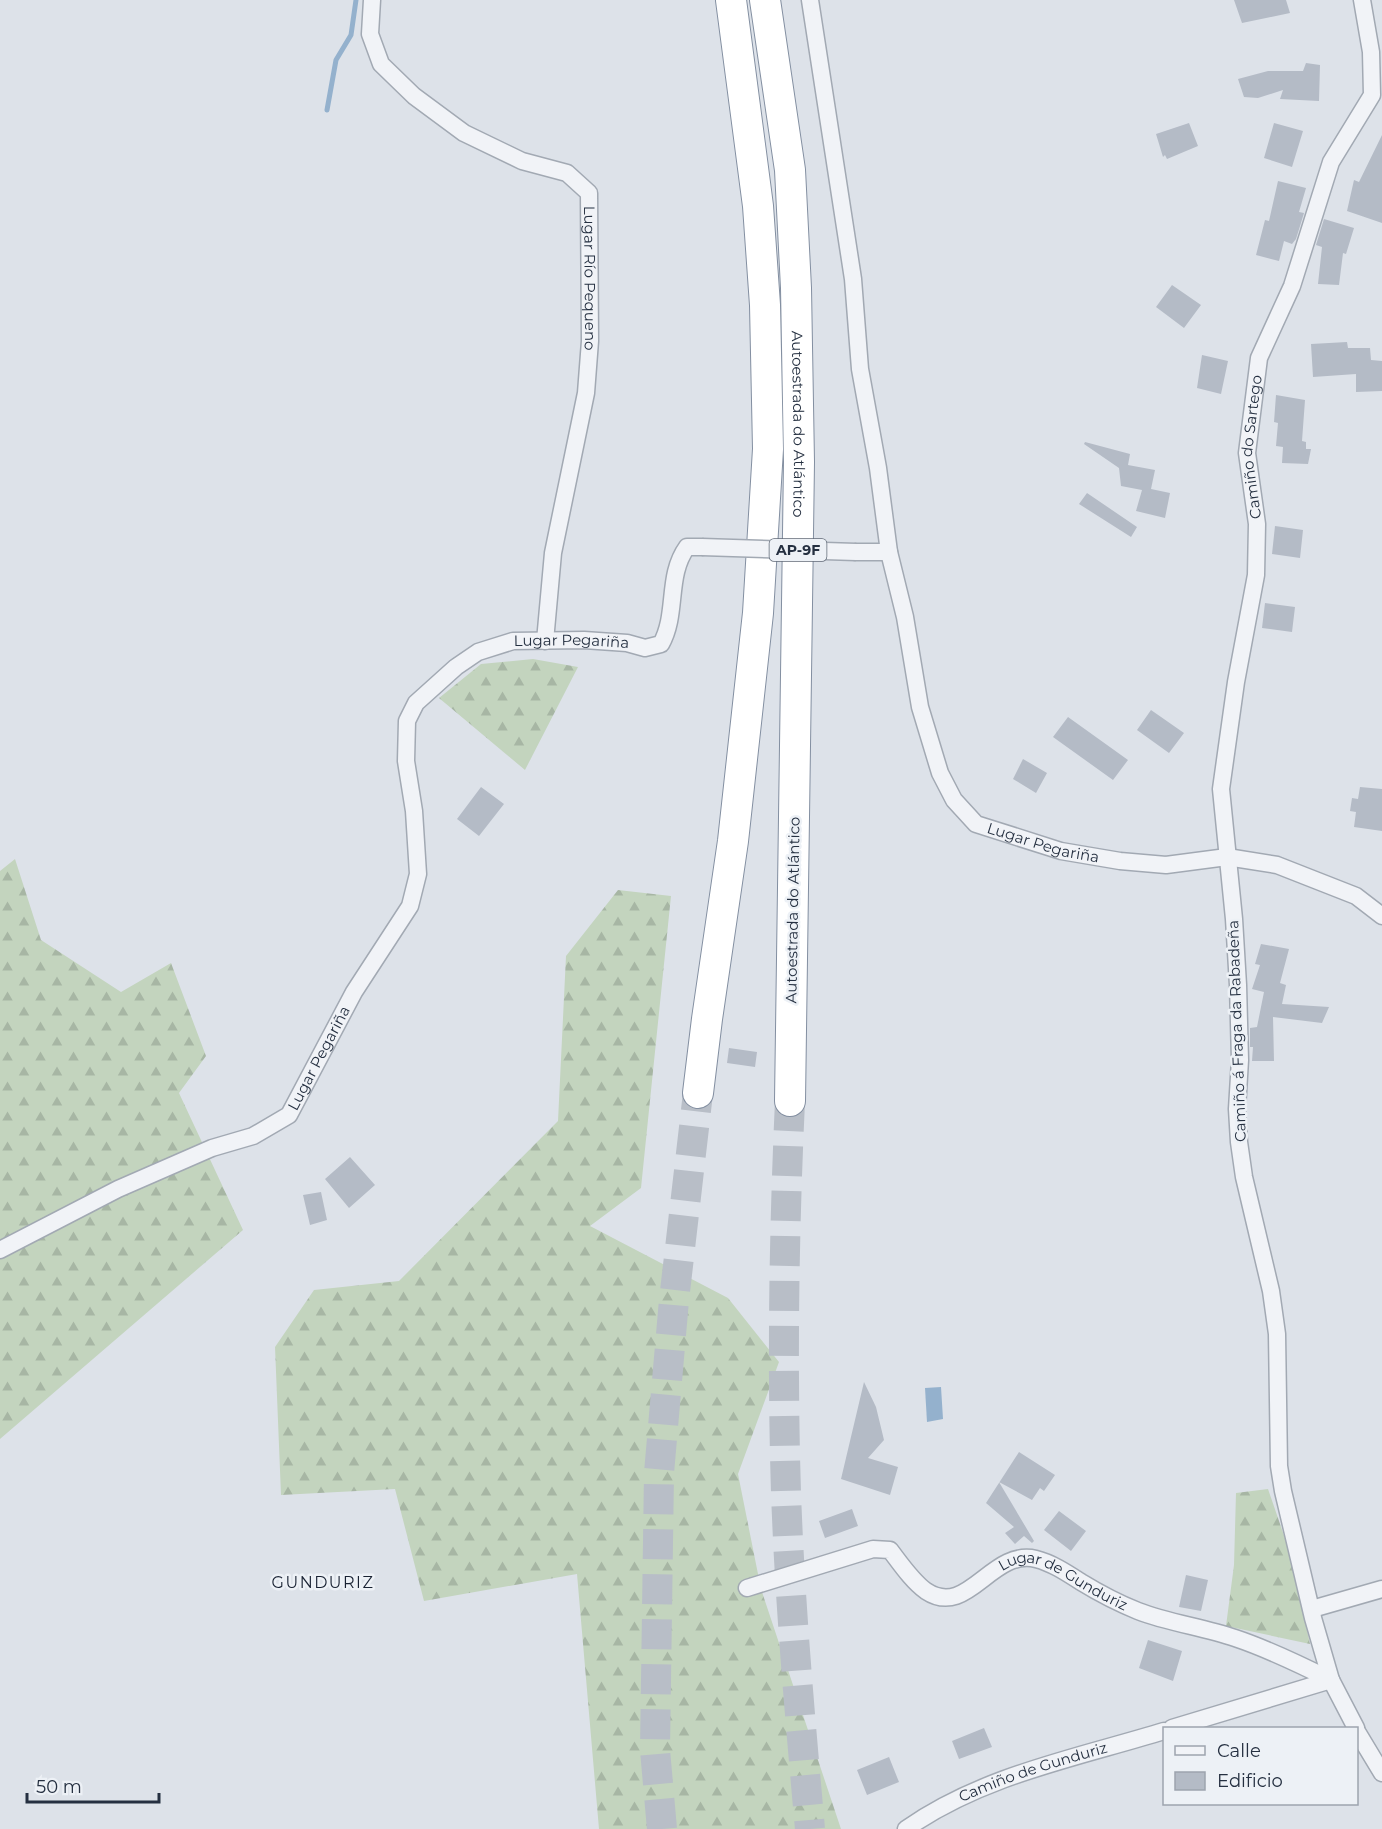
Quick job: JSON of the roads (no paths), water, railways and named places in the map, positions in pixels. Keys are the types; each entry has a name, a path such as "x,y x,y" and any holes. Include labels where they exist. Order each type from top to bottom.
{"highway":[{"name":"Autoestrada do Atlántico","path":"698,1093 733,841 757,624 768,449 765,305 758,206 731,0"},
{"name":"Autoestrada do Atlántico","path":"765,0 790,170 796,300 799,462 790,1101"}],"street":[{"name":"Lugar Río Pequeno","path":"372,0 370,34 381,64 414,96 464,133 522,161 567,173 589,193 590,341 586,393 553,553 545,641"},
{"path":"810,0 853,279 860,369 878,468 889,552"},
{"name":"Camiño do Sartego","path":"1227,857 1221,789 1236,682 1256,575 1257,524 1247,453 1259,358 1292,286 1330,162 1372,95 1371,52 1362,0"},
{"name":"Lugar Pegariña","path":"0,1250 118,1189 212,1148 253,1136 289,1115 354,993 410,906 418,874 415,823 406,761 407,721 416,704 456,667 478,652 513,641 627,643 645,648 661,644 667,633 676,570 680,557 687,547 889,552 905,617 920,707 940,773 954,800 976,824 1061,850 1120,861 1166,865 1227,857"},
{"path":"1227,857 1277,865 1356,896 1382,916"},
{"name":"Camiño á Fraga da Rabadeña","path":"1227,857 1238,985 1239,1142 1244,1177 1271,1291 1277,1334 1279,1466 1283,1491 1331,1680 1355,1727"},
{"name":"Lugar de Gunduriz","path":"747,1588 883,1548 890,1550 926,1590 948,1598 960,1596 1008,1560 1021,1557 1036,1559 1055,1566 1111,1600 1140,1612 1233,1637 1288,1659 1331,1680"},
{"path":"1312,1609 1382,1588"},
{"path":"1175,1727 1331,1680"},
{"name":"Camiño de Gunduriz","path":"906,1829 920,1819 979,1789 1041,1766 1163,1731"},
{"name":"Camiño á Fraga da Rabadeña","path":"1358,1732 1382,1773"}],"water":[{"path":"941,1387 943,1419 927,1422 925,1388"}],"waterway":[{"path":"327,110 336,60 351,35 356,0"}],"tunnel":[{"path":"662,1829 655,1750 659,1473 674,1300 698,1093"},
{"path":"790,1101 784,1297 786,1493 793,1619 810,1829"}],"district":[{"name":"GUNDURIZ","path":"323,1582"}]}
